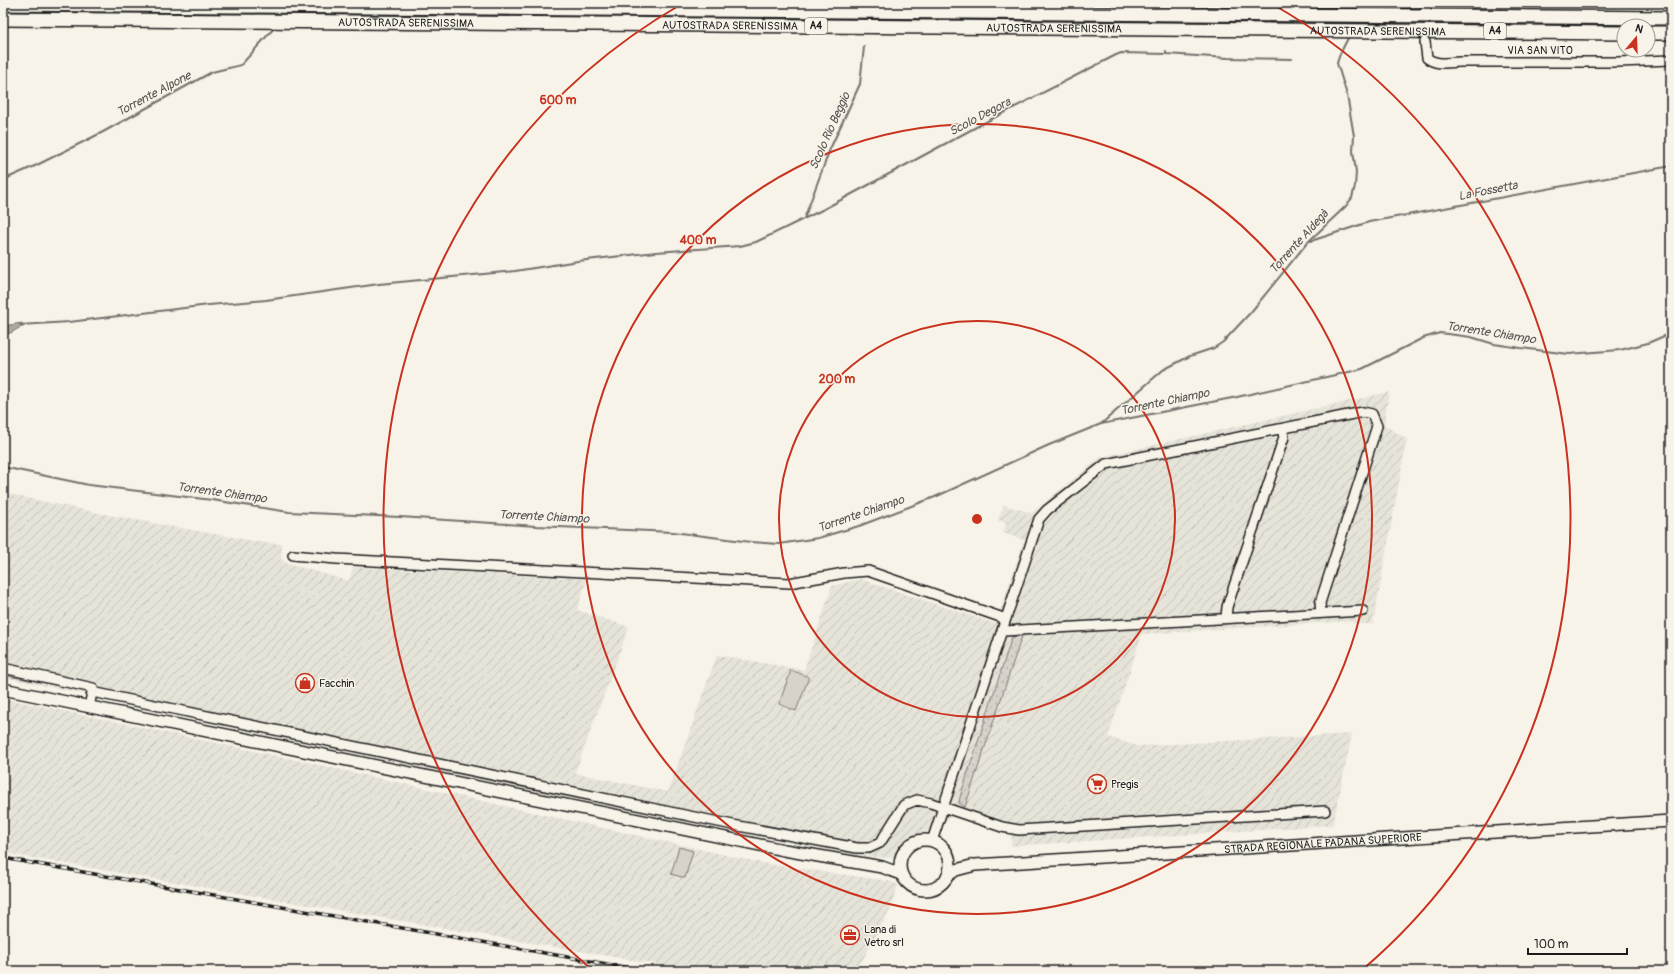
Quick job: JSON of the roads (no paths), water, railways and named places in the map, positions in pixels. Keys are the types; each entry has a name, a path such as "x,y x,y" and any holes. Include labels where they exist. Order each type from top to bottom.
{"highway":[{"name":"AUTOSTRADA SERENISSIMA","path":"3,4 1671,18"},
{"name":"AUTOSTRADA SERENISSIMA","path":"3,19 1616,32"},
{"path":"1656,33 1671,33"}],"main road":[{"path":"3,689 791,851 882,867 901,874"},
{"name":"STRADA REGIONALE PADANA SUPERIORE","path":"947,876 956,870 975,865 1671,822"},
{"path":"862,864 885,865 895,862 910,845 917,841 924,840 932,841 938,844 946,853 950,864 947,876 942,883 936,888 919,890 912,887 905,881 899,866 900,858"},
{"name":"STRADA REGIONALE PADANA SUPERIORE","path":"946,853 956,861 975,865"}],"street":[{"name":"VIA SAN VITO","path":"1425,42 1427,58 1431,62 1443,63 1618,62 1671,60"},
{"path":"932,841 1039,519 1047,510 1106,464 1363,412 1372,414 1377,426 1320,603 1321,613"},
{"path":"1226,618 1227,607 1284,437 1282,428"},
{"path":"293,556 344,560 789,583 844,573 868,571 1006,619"},
{"path":"1003,631 1363,611"},
{"path":"3,668 93,688 89,707"},
{"path":"92,692 733,825 857,848 869,848 880,843 904,805 917,800 944,807 1002,827 1019,830 1325,811"}],"waterway":[{"name":"Torrente Aldegà","path":"1365,10 1370,3"},
{"name":"Torrente Alpone","path":"3,180 103,132 212,72 241,65 275,27"},
{"name":"Torrente Aldegà","path":"1101,424 1163,370 1190,356 1214,348 1223,342 1251,312 1307,243 1346,206 1352,198 1356,172 1353,151 1354,136 1347,95 1337,63 1349,36"},
{"name":"Scolo Rio Beggio","path":"804,219 830,149 860,84 864,47"},
{"name":"Scolo Degora","path":"20,325 69,322 209,305 266,300 379,284 515,271 578,261 656,252 740,246 756,242 824,209 980,125 1116,55 1121,53 1166,54 1166,51"},
{"path":"1166,54 1228,58 1292,59"},
{"name":"La Fossetta","path":"1311,241 1369,222 1671,166"},
{"name":"Torrente Chiampo","path":"3,467 89,485 212,500 289,512 673,532 779,544 818,538 859,526 935,497 1049,445 1101,424 1237,397 1362,369 1423,338 1440,333 1471,337 1494,344 1569,354 1620,350 1648,343 1671,333"}],"railway":[{"path":"3,858 647,971"}],"place":[{"name":"Facchin","path":"305,683"},
{"name":"Pregis","path":"1097,784"},
{"name":"Lana di Vetro srl","path":"850,935"}]}
